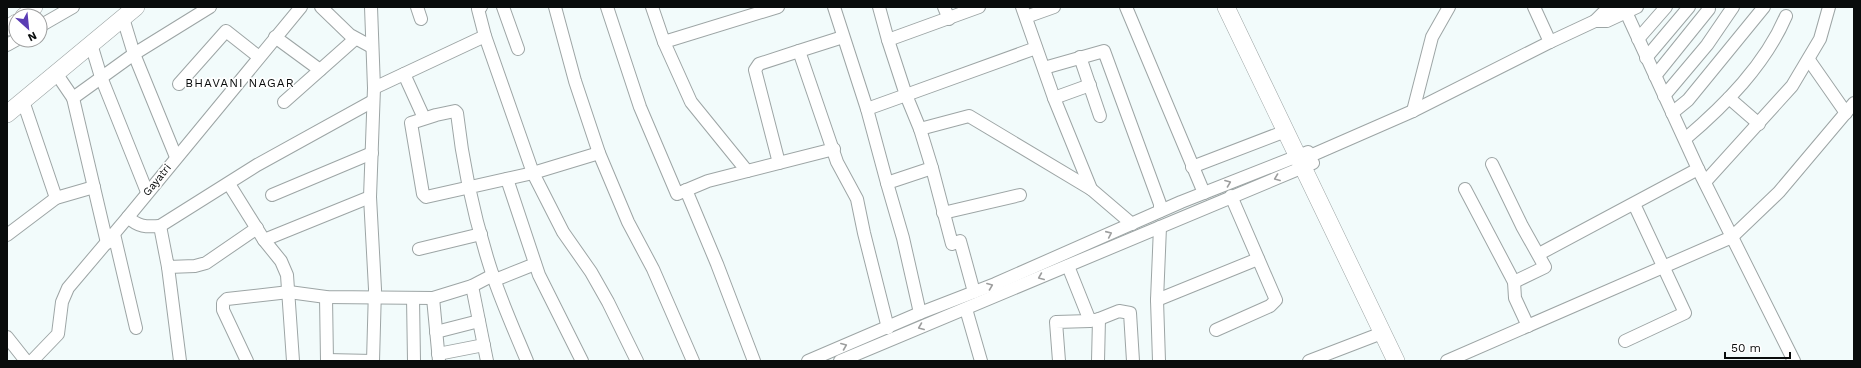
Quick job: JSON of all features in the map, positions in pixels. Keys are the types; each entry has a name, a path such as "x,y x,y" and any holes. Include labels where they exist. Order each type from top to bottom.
{"highway":[{"path":"7,114 15,100 123,12 136,7"},
{"path":"1226,7 1286,131 1306,159 1408,361"},
{"path":"1239,7 1382,333 1396,361"},
{"path":"15,100 56,73 91,44 123,12"}],"street":[{"path":"48,21 73,7"},
{"path":"73,98 134,54 210,7"},
{"name":"Gayatri","path":"32,361 58,334 62,302 68,288 301,7"},
{"path":"321,7 355,39 372,47"},
{"path":"326,297 327,360 373,361 375,298 370,197 374,88 371,7"},
{"path":"417,7 421,19"},
{"path":"481,7 478,9 485,36 533,173 562,232 591,272 608,302 637,361"},
{"path":"503,7 518,49"},
{"path":"555,7 575,81 599,153 628,222 653,269 693,361"},
{"path":"607,7 640,107 677,194 708,181 834,149"},
{"path":"652,7 682,87 691,102 747,171"},
{"path":"664,42 778,7"},
{"path":"834,7 867,109 886,183 903,238 920,313"},
{"path":"878,7 906,95 920,129 952,244 960,241 974,292"},
{"path":"944,7 949,19"},
{"path":"888,40 979,7"},
{"path":"1054,7 1024,12 1054,98 1092,189"},
{"path":"1126,7 1204,193"},
{"path":"1413,111 1432,37 1449,7"},
{"path":"1534,7 1550,42"},
{"path":"840,361 1231,196 1306,159 1413,111 1550,42 1615,7"},
{"path":"1602,15 1626,12 1638,7"},
{"path":"1638,39 1666,7"},
{"path":"1646,58 1689,7"},
{"path":"1664,96 1708,45 1733,7"},
{"path":"1672,113 1688,100 1764,7"},
{"path":"1705,182 1792,86 1809,60 1820,39 1829,7"},
{"path":"1655,76 1709,9"},
{"path":"123,12 134,54 176,157"},
{"path":"1626,12 1698,169 1794,361"},
{"path":"1685,139 1729,98 1771,46 1786,16"},
{"path":"179,84 226,31 259,57"},
{"path":"374,88 485,36"},
{"path":"275,37 320,70"},
{"path":"779,163 755,70 759,64 843,37"},
{"path":"284,102 355,39"},
{"path":"91,44 101,77 147,192"},
{"path":"867,109 1036,48"},
{"path":"1044,68 1102,50 1105,52 1160,204 1160,211"},
{"path":"799,51 834,149 837,162 857,199 888,328"},
{"path":"1080,57 1100,116"},
{"path":"1809,60 1846,113"},
{"path":"56,73 73,98 94,188 136,328"},
{"path":"404,74 424,118"},
{"path":"1054,98 1090,85"},
{"path":"1729,98 1759,124"},
{"path":"15,100 56,198"},
{"path":"128,217 134,223 143,227 160,226 229,184 263,161 373,101"},
{"path":"1447,361 1664,268 1732,237 1779,192 1854,102"},
{"path":"527,361 494,278 481,234 469,189 456,112 424,118 412,122 411,124 424,196 428,197 469,189 533,173 599,153"},
{"path":"920,129 969,116 1092,189 1132,224"},
{"path":"1192,167 1286,131"},
{"path":"272,195 372,153"},
{"path":"808,361 920,313 974,292 1204,193 1306,159"},
{"path":"1492,164 1522,226 1539,254 1545,268 1514,282"},
{"path":"886,183 932,168"},
{"path":"1539,254 1698,169"},
{"path":"507,179 535,264 582,361"},
{"path":"229,184 256,228 286,270 289,292 293,361"},
{"path":"7,236 56,198 94,188"},
{"path":"1465,189 1514,282 1515,298 1528,326"},
{"path":"686,190 718,264 754,361"},
{"path":"943,213 1020,195"},
{"path":"1216,330 1275,302 1275,298 1231,196"},
{"path":"264,240 370,197"},
{"path":"1625,341 1685,314 1634,204"},
{"path":"160,226 168,267 180,361"},
{"path":"1159,361 1157,300 1160,227"},
{"path":"168,267 195,266 206,263 256,228"},
{"path":"419,249 481,234"},
{"path":"1157,300 1258,259"},
{"path":"246,361 223,310 223,303 230,298 289,292 326,297 433,298 535,264"},
{"path":"1068,266 1094,320 1098,361"},
{"path":"472,286 487,361"},
{"path":"413,298 414,361"},
{"path":"433,298 438,358 484,345"},
{"path":"966,308 981,361"},
{"path":"1059,361 1056,322 1094,320 1119,311 1130,313 1133,361"},
{"path":"436,332 479,321"},
{"path":"1309,361 1382,333"},
{"path":"7,337 26,361"}],"district":[{"name":"BHAVANI NAGAR","path":"240,83"}]}
